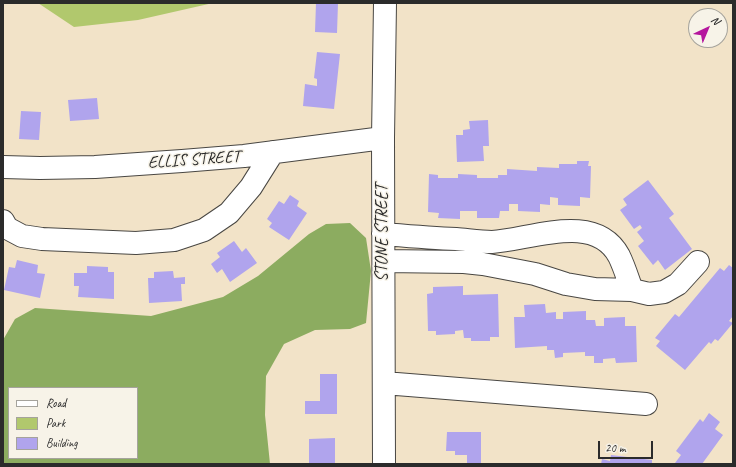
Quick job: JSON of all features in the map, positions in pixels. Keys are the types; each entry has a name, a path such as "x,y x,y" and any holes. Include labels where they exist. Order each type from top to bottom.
{"street":[{"name":"STONE STREET","path":"384,464 383,138 385,3"},
{"name":"ELLIS STREET","path":"3,167 95,167 237,157 383,138"},
{"path":"3,221 7,228 22,236 42,239 136,243 174,240 204,230 229,213 251,187 273,152"},
{"path":"384,234 491,242 510,241 557,231 577,231 596,235 609,243 619,255 632,290"},
{"path":"510,241 510,269"},
{"path":"384,261 464,262 535,274 566,284 595,289 632,290 649,294 664,292 678,284 698,262"},
{"path":"384,383 646,404"}],"green space":[{"path":"38,3 213,3 138,20 74,27"},
{"path":"350,223 366,238 371,271 366,323 350,329 315,330 284,344 266,376 265,415 270,464 3,464 3,340 15,319 35,308 151,316 223,297 258,276 309,234 326,224"}],"building":[{"path":"316,3 338,3 337,33 315,32"},
{"path":"317,52 340,54 334,109 303,106 305,84 317,86 317,79 314,78"},
{"path":"97,98 99,119 70,121 68,100"},
{"path":"21,111 41,112 39,140 19,139"},
{"path":"488,120 489,146 483,146 484,161 457,162 456,135 463,135 463,130 470,129 469,121"},
{"path":"577,161 589,161 588,166 591,166 590,198 580,197 580,206 558,205 558,198 550,197 550,205 540,204 540,212 518,211 518,204 509,204 509,211 500,211 499,218 477,218 477,211 460,211 460,219 438,218 439,213 428,212 429,174 438,175 438,178 458,178 458,174 477,175 477,178 498,178 498,175 507,175 507,169 537,171 537,167 559,168 559,164 577,164"},
{"path":"648,180 674,214 669,218 692,249 665,270 658,260 653,265 638,246 644,241 637,232 642,228 640,225 634,229 620,210 627,205 623,199"},
{"path":"290,195 299,201 297,206 307,213 289,240 269,227 272,223 267,219 279,201 284,204"},
{"path":"234,241 242,252 246,248 257,263 230,282 222,269 217,273 211,264 220,257 217,253"},
{"path":"17,260 38,265 37,273 45,274 40,298 4,290 9,267 15,268"},
{"path":"729,265 733,268 733,316 729,321 733,323 718,341 715,339 711,344 709,342 685,370 656,346 660,341 655,338 675,314 679,317 720,268 724,271"},
{"path":"87,266 108,267 108,272 114,272 114,299 78,297 79,286 74,286 74,273 87,273"},
{"path":"173,271 174,278 185,277 185,284 181,284 182,301 149,303 148,278 154,278 154,272"},
{"path":"463,286 463,295 498,294 499,337 490,337 490,341 471,341 471,338 464,338 463,330 455,331 455,334 436,335 436,331 428,331 427,294 433,293 433,287"},
{"path":"545,304 546,313 556,312 556,319 563,319 563,312 586,311 586,320 595,320 596,326 604,326 604,318 625,317 625,326 636,326 637,362 616,363 615,358 603,359 603,363 594,363 594,356 585,356 585,352 563,353 563,357 555,358 554,350 547,350 547,346 515,348 514,317 525,317 524,305"},
{"path":"320,374 337,374 337,414 305,414 305,401 320,401"},
{"path":"709,413 720,422 715,429 723,435 702,464 676,464 675,463 681,455 676,451 700,419 703,422"},
{"path":"447,432 481,432 481,464 467,464 467,455 455,455 455,451 446,451"},
{"path":"335,438 335,464 309,464 309,439"},
{"path":"611,455 652,460 652,464 601,464 602,459 610,461"}]}
